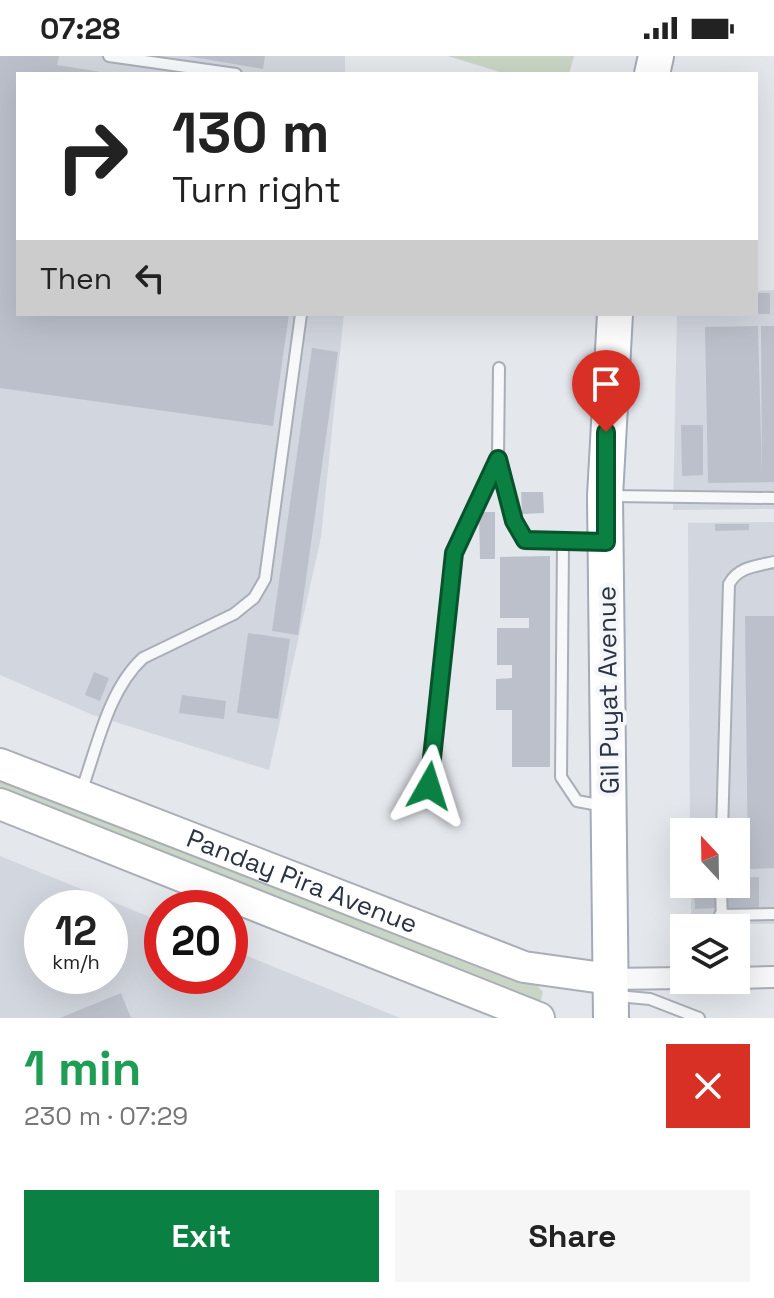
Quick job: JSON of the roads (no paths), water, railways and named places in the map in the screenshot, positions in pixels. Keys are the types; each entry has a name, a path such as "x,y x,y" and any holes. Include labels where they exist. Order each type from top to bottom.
{"main road":[{"name":"Gil Puyat Avenue","path":"610,998 605,496 615,316"},
{"name":"Panday Pira Avenue","path":"0,764 610,998"},
{"name":"Panday Pira Avenue","path":"0,804 539,1018"}],"street":[{"path":"750,978 774,977"},
{"path":"610,998 670,982"}],"lane":[{"path":"109,56 222,72"},
{"path":"80,794 113,704 131,669 143,658 244,607 265,579 301,316"},
{"path":"499,368 498,459 519,532 525,540 563,544 606,542"},
{"path":"429,786 454,553 498,459"},
{"path":"605,496 774,498"},
{"path":"563,544 561,777 577,801 609,807"},
{"path":"722,818 729,584 734,574 774,562"},
{"path":"750,914 774,914"},
{"path":"610,998 650,999 698,1018"}]}
